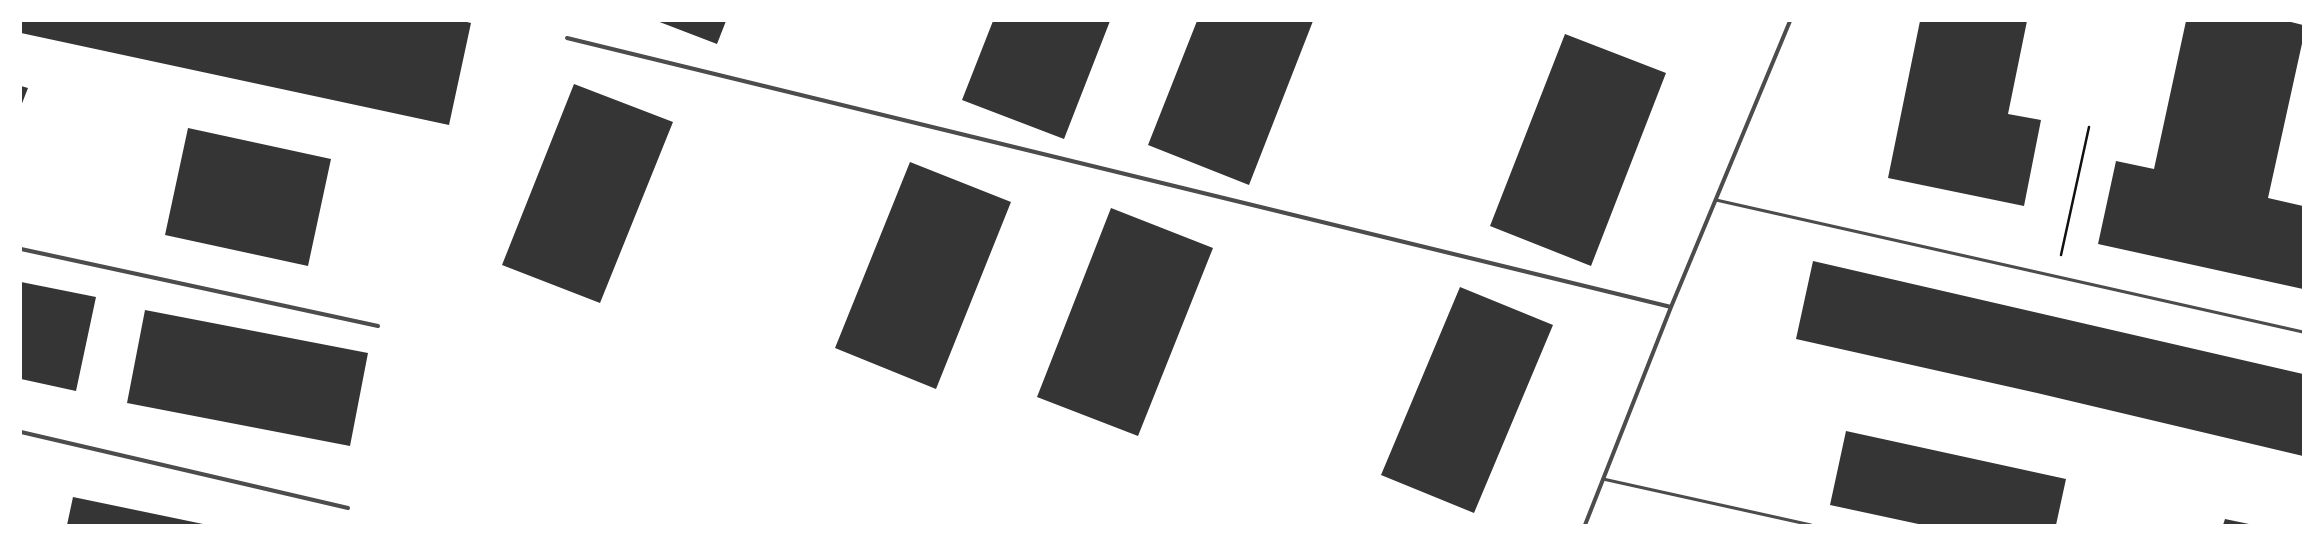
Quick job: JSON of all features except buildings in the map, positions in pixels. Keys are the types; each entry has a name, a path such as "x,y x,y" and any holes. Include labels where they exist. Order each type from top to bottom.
{"street":[{"path":"1585,525 1671,307 1790,21"},
{"path":"567,38 1671,307"},
{"path":"21,249 378,326"},
{"path":"21,432 348,508"}],"lane":[{"path":"1716,200 2303,332"},
{"path":"1604,479 1811,525"}],"path":[{"path":"2056,276 2089,127"}]}
